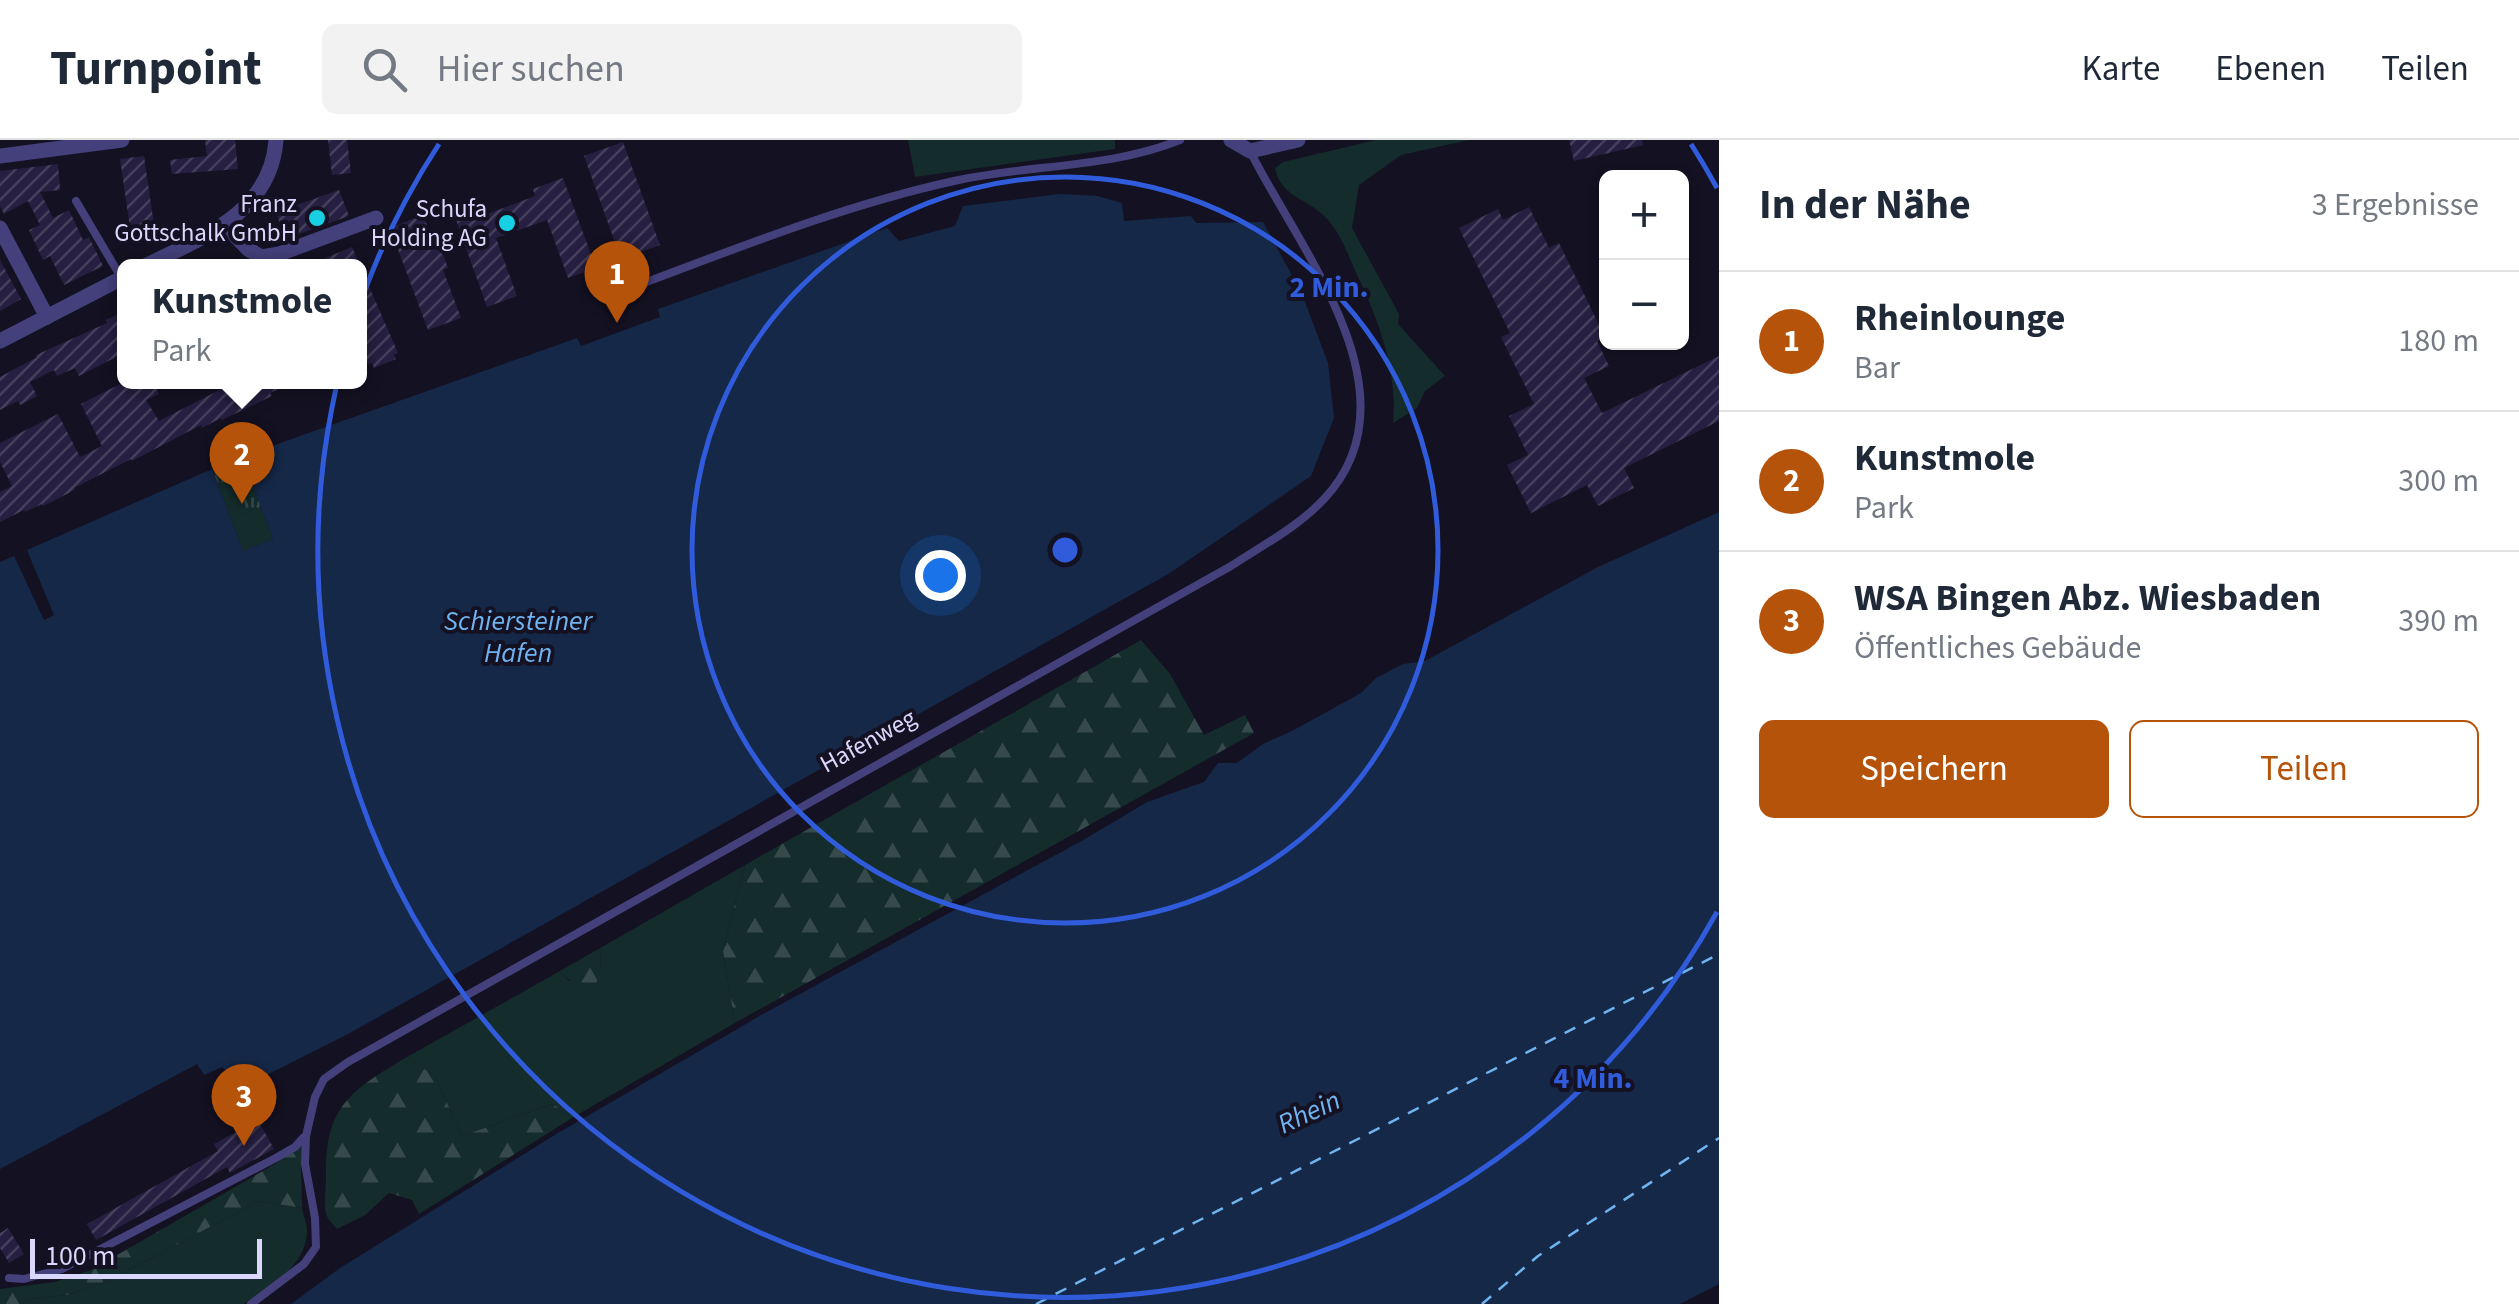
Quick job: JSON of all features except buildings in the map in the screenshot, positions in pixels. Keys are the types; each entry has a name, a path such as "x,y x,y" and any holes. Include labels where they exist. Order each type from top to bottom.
{"street":[{"path":"0,156 122,140"},
{"path":"159,259 241,213 256,196 274,159 276,140"},
{"path":"1231,140 1250,151 1298,140"},
{"path":"225,225 261,257 376,218"},
{"path":"0,228 47,317"},
{"path":"0,341 117,281"}],"lane":[{"path":"620,292 876,201 988,174 1105,161 1180,140"},
{"name":"Hafenweg","path":"251,1304 304,1264 316,1247 305,1164 306,1136 324,1079 1231,566 1300,521 1327,496 1350,462 1360,422 1356,363 1323,280 1250,151"},
{"path":"76,201 117,268"},
{"path":"9,1278 62,1270 274,1159 306,1136"}],"green space":[{"path":"908,140 1115,140 1115,149 915,177"},
{"path":"1376,140 1469,140 1401,155 1359,185 1352,228 1399,314 1398,324 1445,376 1425,391 1417,408 1393,423 1392,382 1384,343 1346,249 1321,213 1283,186 1275,168 1283,162"},
{"path":"242,457 273,539 243,551 212,469"},
{"path":"1141,640 1170,674 1204,735 1245,715 1254,733 735,1023 723,951 745,865"},
{"path":"745,865 723,951 735,1023 572,1118 553,1104 462,1136 435,1076 407,1057 560,971 569,981 601,969 602,947"},
{"path":"602,947 596,984 576,983 560,971"},
{"path":"407,1057 435,1076 462,1136 553,1104 572,1118 419,1214 412,1200 389,1193 365,1215 337,1229 327,1216 325,1202 327,1153 336,1117 356,1091"},
{"path":"305,1142 302,1208 259,1201 112,1279 67,1295 0,1304 0,1289 55,1282 91,1270 275,1164"},
{"path":"259,1201 302,1208 307,1232 293,1266 244,1304 20,1304 67,1295 112,1279"}],"water":[{"name":"Schiersteiner Hafen","path":"1059,194 1098,196 1122,203 1124,221 1191,216 1196,223 1263,222 1302,294 1328,363 1334,418 1311,476 1170,573 348,1034 247,1085 238,1084 222,1067 204,1075 197,1064 0,1169 0,562 14,556 44,620 54,615 27,550 212,469 243,551 273,539 242,457 246,455 577,338 581,346 660,317 658,309 887,228 899,241 955,226 963,206"},
{"name":"Rhein","path":"1719,512 1719,1284 1680,1304 291,1304 340,1268 558,1133 763,1014 1147,802 1204,782 1218,763 1237,763 1263,744 1361,693 1376,678 1403,664 1425,661 1598,567"}],"ferry route":[{"path":"1036,1304 1719,954"},
{"path":"1482,1304 1538,1256 1719,1138"}],"place":[{"name":"Franz Gottschalk GmbH","path":"317,218"},
{"name":"Schufa Holding AG","path":"507,223"},
{"name":"Rheinlounge","path":"617,323"},
{"name":"Kunstmole","path":"242,504"},
{"name":"WSA Bingen Abz. Wiesbaden","path":"244,1146"}]}
